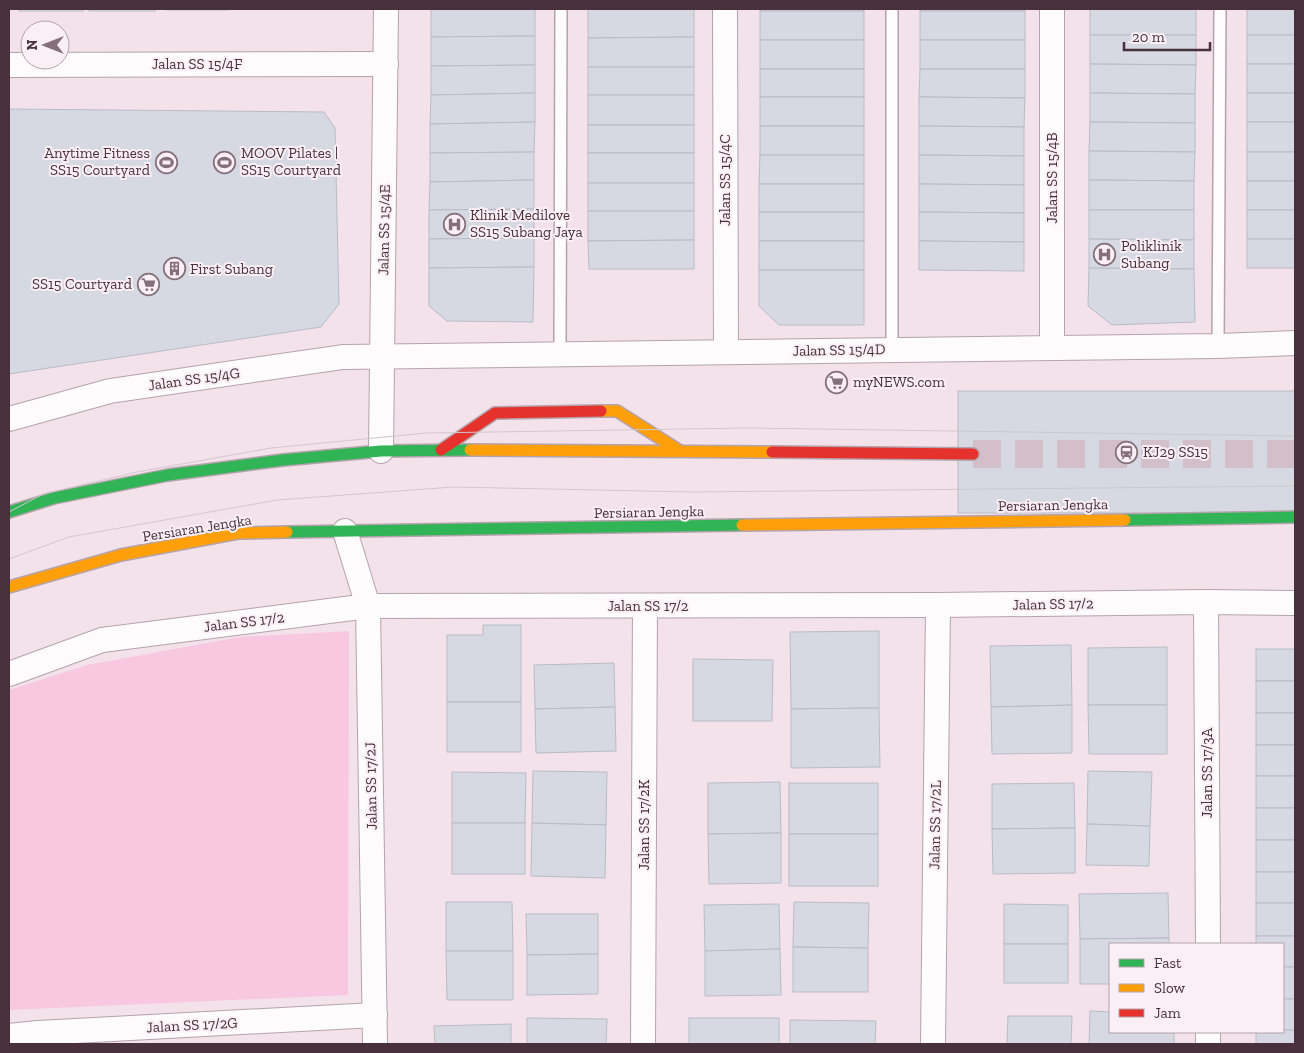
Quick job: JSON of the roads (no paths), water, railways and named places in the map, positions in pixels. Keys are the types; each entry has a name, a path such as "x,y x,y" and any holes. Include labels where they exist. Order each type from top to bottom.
{"main road":[{"path":"441,450 495,413 617,411 680,451"},
{"path":"9,512 54,498 168,475 283,460 381,451 680,451 973,454"},
{"name":"Persiaran Jengka","path":"9,587 121,555 238,533 1295,517"}],"street":[{"name":"Jalan SS 15/4E","path":"381,451 386,9"},
{"name":"Jalan SS 15/4C","path":"725,9 726,352"},
{"name":"Jalan SS 15/4B","path":"1052,9 1052,348"},
{"name":"Jalan SS 15/4F","path":"9,65 386,64"},
{"name":"Jalan SS 15/4D","path":"382,355 1295,344"},
{"name":"Jalan SS 15/4G","path":"9,419 110,391 343,357 382,355"},
{"name":"Jalan SS 17/2J","path":"345,531 368,606 374,1044"},
{"name":"Jalan SS 17/3A","path":"1206,602 1208,943"},
{"name":"Jalan SS 17/2","path":"9,674 102,640 368,606 1295,603"},
{"name":"Jalan SS 17/2L","path":"933,1044 938,605"},
{"name":"Jalan SS 17/2K","path":"643,1044 645,606"},
{"name":"Jalan SS 17/2G","path":"9,1036 375,1015"}],"lane":[{"path":"560,353 561,9"},
{"path":"892,9 892,350"},
{"path":"1218,346 1220,9"}],"tunnel":[{"path":"973,454 1295,454"}],"tram line":[{"path":"9,512 43,494 137,472 271,448 426,433 748,428 1295,436"},
{"path":"9,559 69,537 277,500 453,487 692,492 1295,486"}],"place":[{"name":"Anytime Fitness SS15 Courtyard","path":"166,162"},
{"name":"MOOV Pilates | SS15 Courtyard","path":"225,162"},
{"name":"Klinik Medilove SS15 Subang Jaya","path":"454,224"},
{"name":"Poliklinik Subang","path":"1105,255"},
{"name":"First Subang","path":"174,269"},
{"name":"SS15 Courtyard","path":"148,284"},
{"name":"myNEWS.com","path":"837,382"},
{"name":"KJ29 SS15","path":"1127,452"}]}
